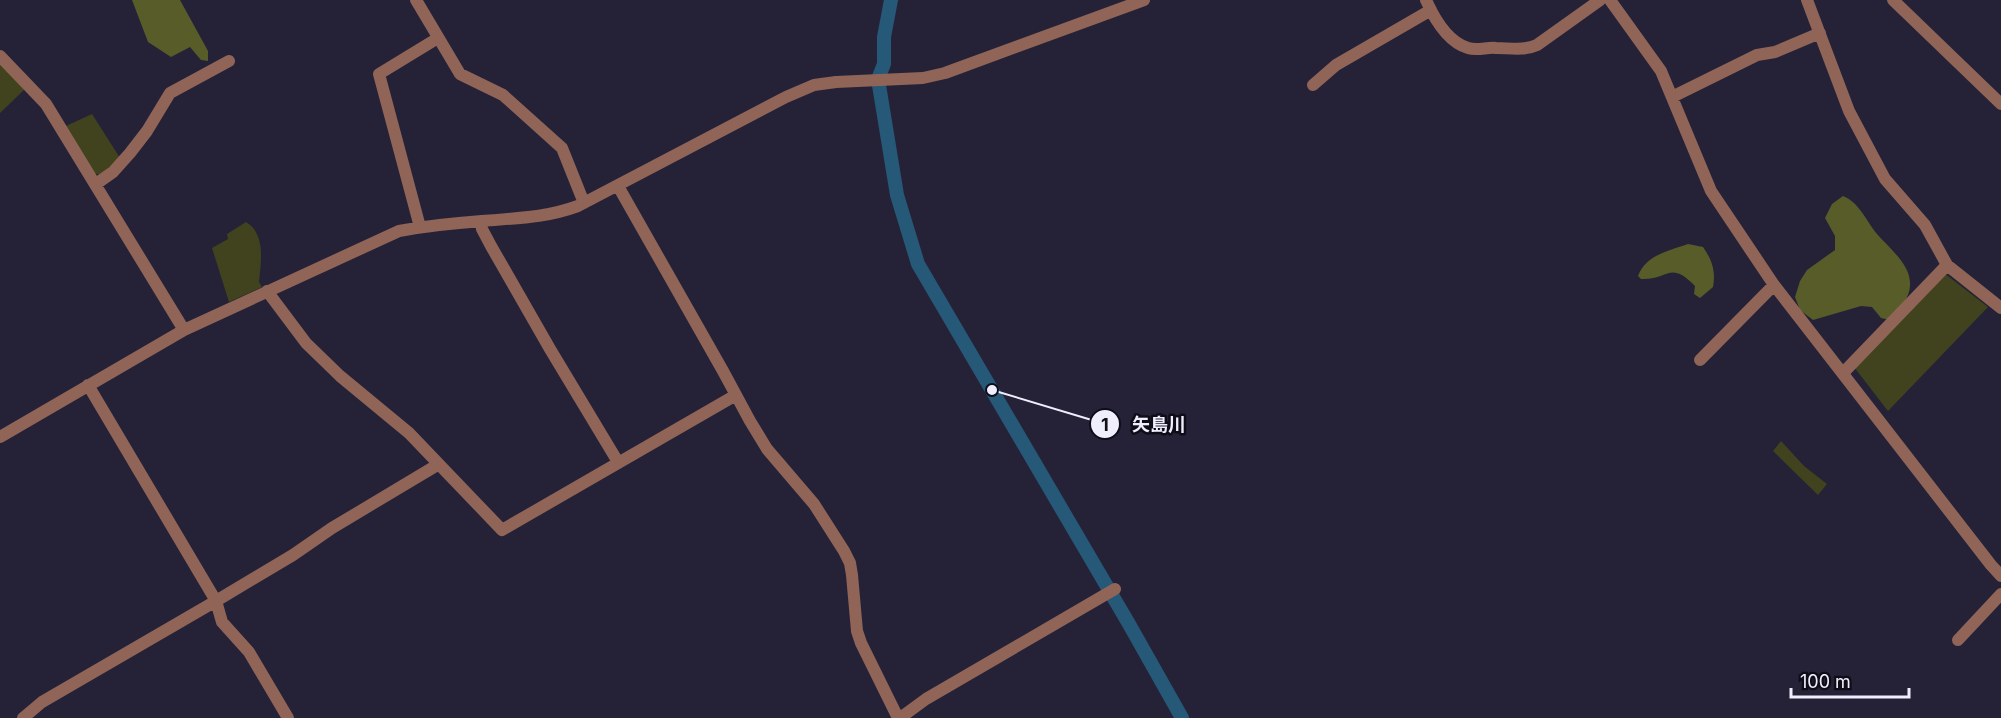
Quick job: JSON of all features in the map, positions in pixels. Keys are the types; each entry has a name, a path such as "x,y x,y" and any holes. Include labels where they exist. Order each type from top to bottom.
{"street":[{"path":"416,0 460,74 503,95 562,148 584,203"},
{"path":"0,437 184,330 399,231 556,214 618,186 786,97 814,85 923,78 945,73 1144,0"},
{"path":"1313,85 1336,65 1428,5 1452,39 1470,49 1529,48 1600,0"},
{"path":"1610,0 1661,71 1711,191 1774,285 2001,576"},
{"path":"1807,0 1850,111 1886,179 1925,225 1947,265 2001,308"},
{"path":"1893,0 2001,104"},
{"path":"1672,97 1757,55 1775,52 1821,33"},
{"path":"420,227 379,75 438,38"},
{"path":"0,56 46,104 184,330"},
{"path":"96,184 113,172 130,153 147,131 170,93 229,61"},
{"path":"618,186 767,449 814,504 850,563 859,637 899,718 926,699 1115,590"},
{"path":"481,221 482,229 526,308 618,462"},
{"path":"1843,373 1947,265"},
{"path":"1700,360 1774,285"},
{"path":"267,291 306,343 340,376 409,432 502,530 736,395"},
{"path":"88,385 216,600 222,622 249,652 288,718"},
{"path":"23,718 42,702 216,600 439,464"},
{"path":"1958,640 2001,594"}],"green space":[{"path":"132,0 180,0 208,51 208,61 201,60 190,47 171,57 148,42"},
{"path":"0,63 25,89 0,113"},
{"path":"92,114 120,158 100,175 94,173 66,126"},
{"path":"1843,196 1854,203 1902,263 1909,276 1910,288 1906,298 1901,308 1890,320 1881,318 1872,307 1861,306 1813,320 1800,310 1795,297 1800,281 1807,270 1835,250 1835,236 1825,218 1832,204"},
{"path":"246,222 257,234 261,249 259,282 262,287 229,302 212,248 228,239 227,234"},
{"path":"1688,244 1703,247 1712,266 1713,287 1700,298 1694,294 1695,286 1680,274 1669,273 1651,279 1641,279 1638,276 1652,258"},
{"path":"1944,273 1988,307 1888,411 1854,367"},
{"path":"1781,441 1804,466 1827,484 1818,495 1773,451"}],"waterway":[{"path":"891,0 884,37 884,64 878,79 897,195 918,264 1182,718"}],"place":[{"name":"矢島川","path":"992,390"}]}
